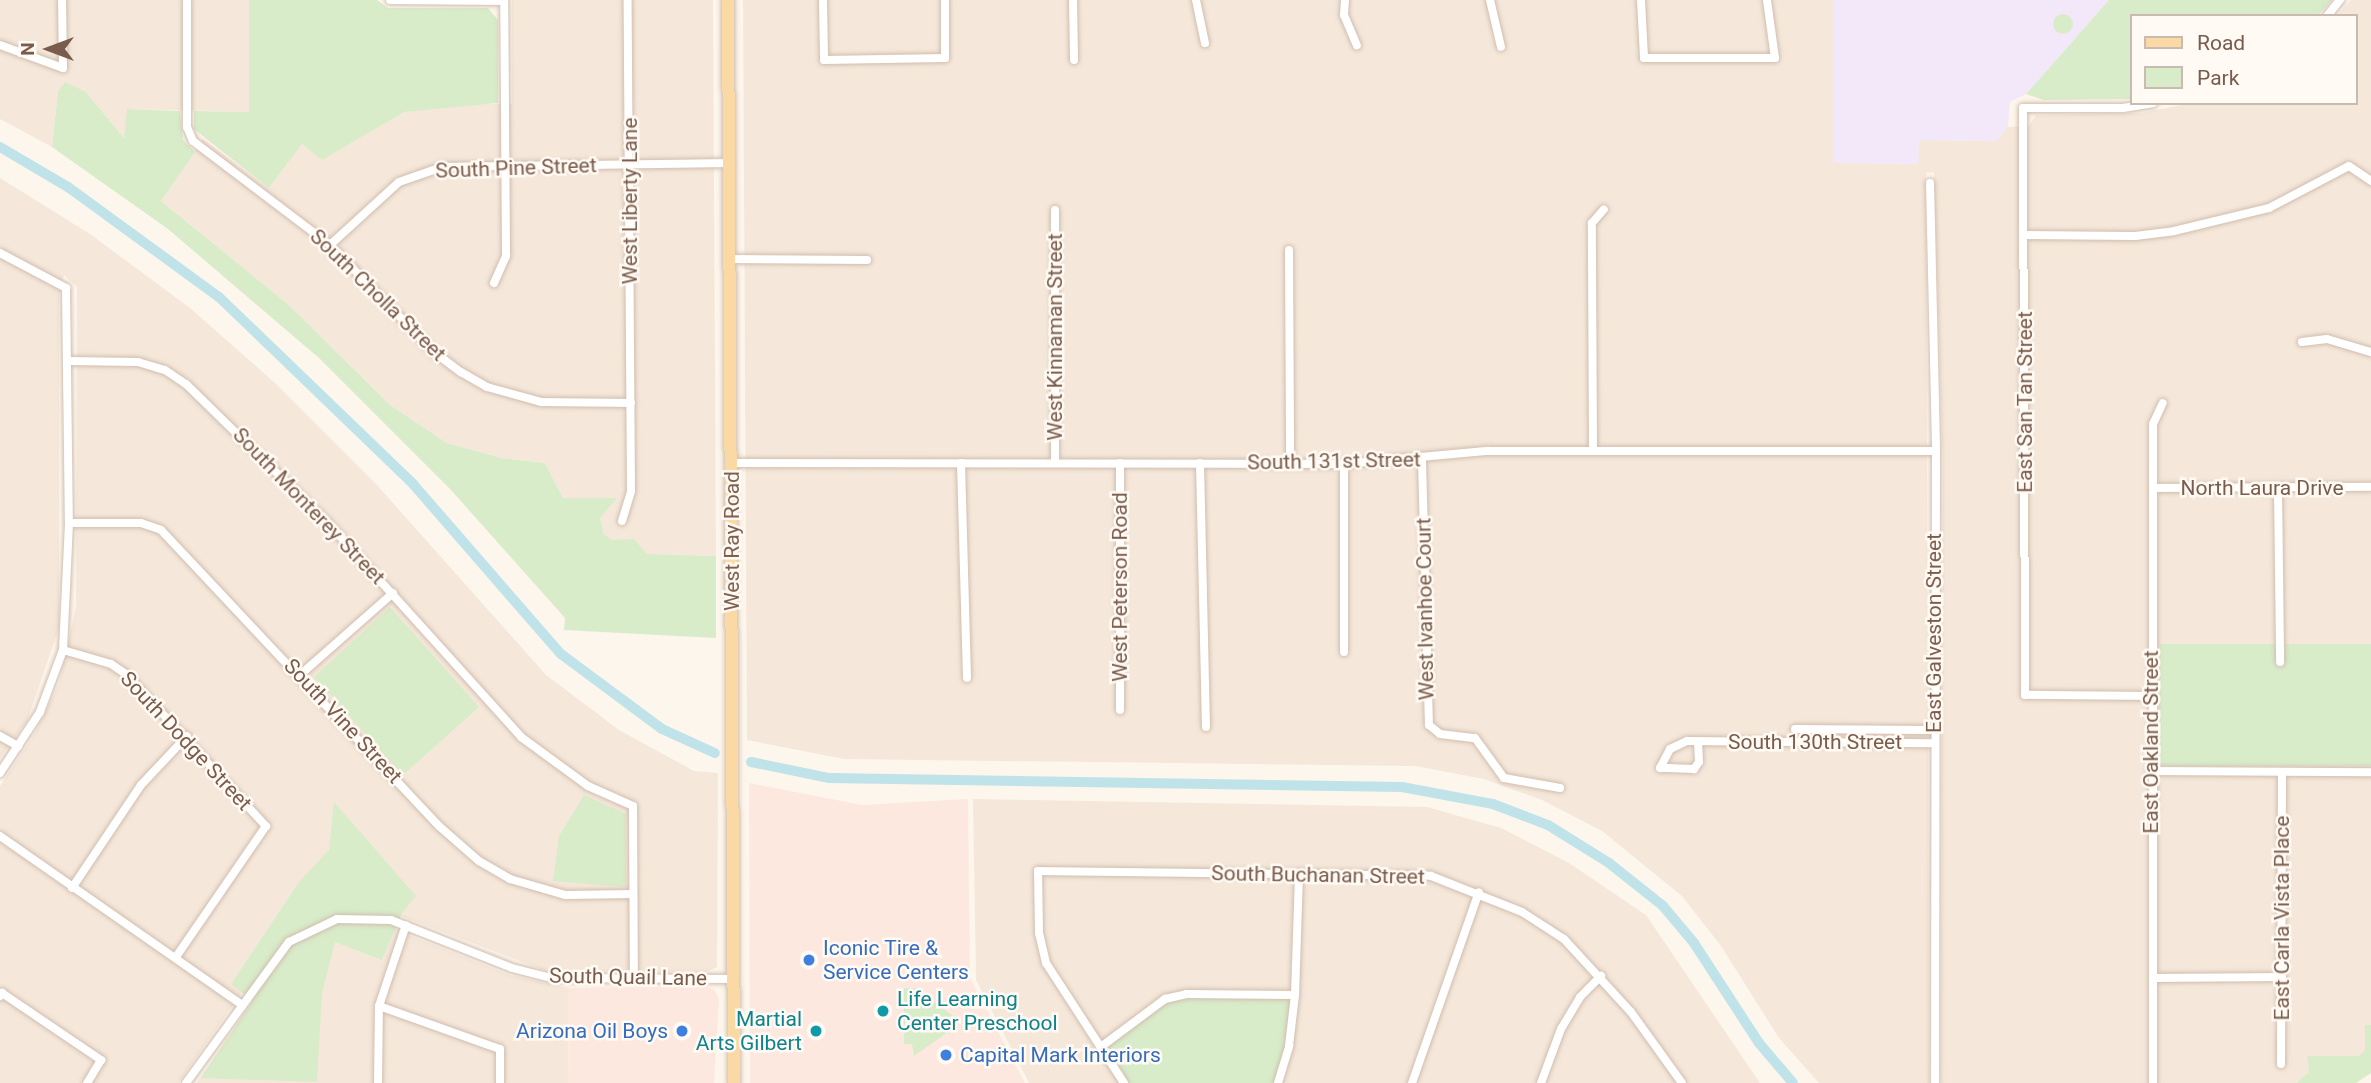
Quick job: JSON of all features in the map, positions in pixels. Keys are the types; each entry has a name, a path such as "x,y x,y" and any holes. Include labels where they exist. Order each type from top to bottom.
{"main road":[{"name":"West Ray Road","path":"728,0 734,1083"}],"street":[{"path":"0,45 63,68 62,0"},
{"name":"South Cholla Street","path":"187,0 189,136 330,245 434,352 487,387 541,402 631,402"},
{"path":"390,0 504,0 506,256 494,282"},
{"name":"West Liberty Lane","path":"622,521 631,491 628,0"},
{"path":"823,0 824,60 945,58 945,0"},
{"path":"1073,0 1074,60"},
{"path":"1196,0 1205,43"},
{"path":"1345,0 1344,15 1357,45"},
{"path":"1490,0 1501,47"},
{"path":"1641,0 1644,58 1775,58 1767,0"},
{"path":"2329,14 2340,0"},
{"name":"East San Tan Street","path":"2141,105 2123,108 2022,108 2025,695 2151,695"},
{"name":"South Pine Street","path":"330,245 399,182 442,167 729,163"},
{"path":"2024,234 2135,236 2174,231 2269,208 2349,166 2371,181"},
{"name":"East Galveston Street","path":"1930,183 1936,451 1933,730 1935,1083"},
{"path":"1593,449 1592,223 1604,209"},
{"name":"West Kinnaman Street","path":"1055,210 1055,463"},
{"path":"1289,250 1290,464"},
{"path":"0,253 66,288 69,523 62,650 40,712 0,773"},
{"path":"729,259 867,260"},
{"path":"2302,342 2327,339 2371,352"},
{"name":"South Monterey Street","path":"68,361 138,362 165,370 186,384 244,438 393,593 521,737 588,786 633,806 633,894"},
{"name":"East Oakland Street","path":"2153,1083 2152,488 2153,424 2163,403"},
{"name":"South 131st Street","path":"732,463 1344,464 1422,460 1488,451 1936,451"},
{"name":"West Ivanhoe Court","path":"1422,460 1429,725 1440,734 1475,738 1504,778 1560,788"},
{"path":"961,463 967,678"},
{"name":"West Peterson Road","path":"1121,463 1121,710"},
{"path":"1200,463 1206,727"},
{"path":"1344,464 1344,652"},
{"name":"North Laura Drive","path":"2152,488 2371,487"},
{"path":"2277,488 2280,662"},
{"name":"South Vine Street","path":"69,523 141,523 161,530 300,675 439,827 479,861 510,879 565,895 633,894"},
{"path":"300,675 393,593"},
{"name":"South Dodge Street","path":"62,650 111,664 126,674 187,736 266,826 176,957"},
{"path":"1795,729 1933,730"},
{"path":"0,736 18,746"},
{"path":"72,888 141,785 187,736"},
{"name":"South 130th Street","path":"1698,742 1699,762 1694,769 1660,768 1670,748 1698,742 1933,743"},
{"path":"2151,771 2371,772"},
{"name":"East Carla Vista Place","path":"2281,1064 2282,772"},
{"path":"0,836 241,1004"},
{"name":"South Buchanan Street","path":"1102,1046 1046,963 1039,933 1038,871 1431,876 1479,892 1522,912 1564,939 1601,976 1682,1083"},
{"path":"1278,1083 1289,1046 1295,995 1299,873"},
{"path":"1412,1083 1479,892"},
{"path":"633,894 634,979"},
{"name":"South Quail Lane","path":"186,1083 241,1004 289,942 314,927 357,916 406,925 512,968 551,978 734,979"},
{"path":"378,1083 379,1006 406,925"},
{"path":"1541,1083 1561,1029 1580,997 1601,976"},
{"path":"2153,978 2281,977"},
{"path":"1,994 101,1060 86,1083"},
{"path":"1124,1083 1102,1046 1165,999 1186,994 1295,995"},
{"path":"379,1006 500,1049 500,1083"}],"shaded area":[{"path":"0,0 249,0 249,112 128,109 125,139 86,92 58,91 52,147 0,119"},
{"path":"512,0 713,0 716,556 647,554 634,540 612,540 604,534 600,518 616,498 563,498 545,463 501,458 447,443 390,405 290,306 161,201 203,139 269,188 302,144 363,132 404,112 450,104 512,104"},
{"path":"743,0 1834,0 1834,162 1918,164 1919,140 1996,141 2008,127 2029,126 2036,115 2142,113 2181,105 2357,105 2357,14 2339,14 2351,0 2371,0 2371,1025 2365,1026 2366,1051 2358,1056 2307,1056 2309,1072 2296,1083 1941,1083 1943,461 1934,172 1926,173 1929,1083 1819,1083 1779,1038 1721,946 1682,896 1602,831 1542,800 1484,779 1415,766 844,759 747,740"},
{"path":"1834,0 2109,0 2026,94 2010,102 2008,127 1996,141 1919,140 1918,164 1834,163"},
{"path":"0,178 90,234 190,308 276,384 376,484 546,675 619,730 694,771 718,773 717,967 706,972 546,971 391,912 249,982 178,1083 0,1083 0,786 33,737 59,684 76,607 77,287 64,275 59,295 59,628 27,721 0,758"},
{"path":"749,783 862,805 968,799 970,978 1025,1083 750,1083"},
{"path":"973,799 1427,807 1501,828 1569,863 1646,915 1760,1083 1029,1083 976,980"},
{"path":"385,926 509,975 569,988 568,1083 197,1083 267,979 299,944"},
{"path":"705,987 715,990 719,1000 714,1083 568,1083 569,988"}],"green space":[{"path":"249,0 377,0 388,8 488,8 498,20 498,103 404,112 322,160 302,144 269,188 194,129 194,111 249,112"},
{"path":"2109,0 2332,0 2319,14 2130,14 2130,99 2044,100 2026,94"},
{"path":"2059,14 2067,14 2073,24 2067,34 2059,34 2053,28 2053,20"},
{"path":"65,82 86,92 124,138 127,109 180,111 183,140 195,152 161,201 290,306 390,405 447,443 501,458 545,463 563,498 617,498 600,518 604,534 612,540 634,539 647,554 716,556 716,638 564,630 565,618 451,490 319,358 168,229 52,147 58,91"},
{"path":"390,607 479,707 403,775 314,677"},
{"path":"2159,644 2371,644 2371,766 2159,766"},
{"path":"584,795 626,814 626,887 553,881 559,836"},
{"path":"334,802 416,896 402,913 382,960 335,942 322,993 317,1082 201,1078 253,1001 231,984 299,882 329,850"},
{"path":"904,988 916,988 956,1018 954,1028 914,1056 912,1044 904,1044"},
{"path":"1186,994 1295,995 1278,1083 1124,1083 1102,1046 1146,1010"},
{"path":"2365,1025 2371,1025 2371,1073 2356,1083 2296,1083 2309,1072 2307,1056 2358,1056 2365,1051"}],"waterway":[{"path":"0,147 68,187 219,297 413,484 561,654 662,729 715,753"},
{"path":"751,762 829,778 1402,787 1493,804 1548,825 1609,863 1663,906 1694,943 1759,1043 1793,1083"}],"place":[{"name":"Iconic Tire & Service Centers","path":"809,960"},
{"name":"Life Learning Center Preschool","path":"883,1011"},
{"name":"Arizona Oil Boys","path":"682,1031"},
{"name":"Martial Arts Gilbert","path":"816,1031"},
{"name":"Capital Mark Interiors","path":"946,1055"}]}
